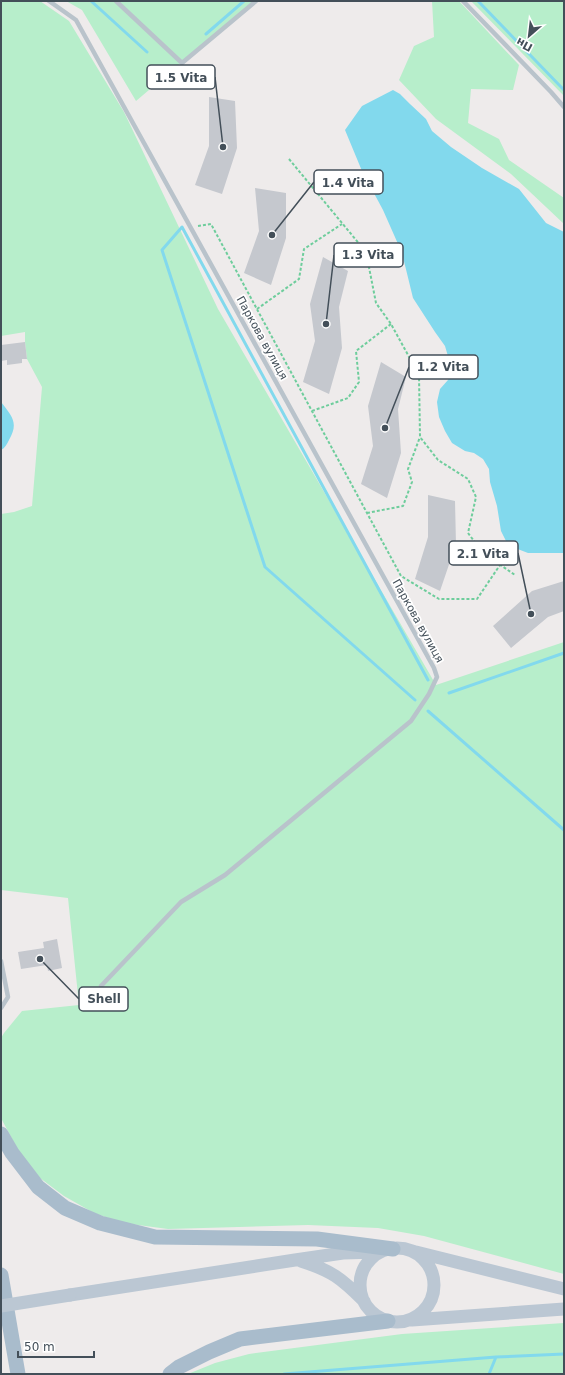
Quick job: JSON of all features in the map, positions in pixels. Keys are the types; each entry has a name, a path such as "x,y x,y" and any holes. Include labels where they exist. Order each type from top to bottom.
{"main road":[{"path":"1,1134 12,1153 38,1187 65,1208 100,1223 155,1237 317,1239 388,1250"},
{"path":"1,1306 295,1260 402,1249 564,1289"},
{"path":"364,1301 361,1291 363,1272 368,1263 375,1256 388,1250"},
{"path":"170,1374 179,1367 209,1352 240,1339 388,1321 398,1322 417,1317 429,1304 433,1296 434,1278 426,1262 419,1255 411,1251"},
{"path":"295,1260 323,1268 336,1275 364,1301 370,1310 388,1321"},
{"path":"1,1275 18,1374"},
{"path":"408,1320 564,1309"}],"lane":[{"name":"Паркова вулиця","path":"49,1 76,20 438,677 429,694 411,721 225,874 181,902 101,986"},
{"path":"116,1 182,64 256,1"},
{"path":"463,1 564,107"},
{"path":"1,962 8,997 1,1008"}],"path":[{"path":"289,159 366,252 376,303 391,324 419,375 420,437 408,469 412,482 403,506 367,512"},
{"path":"191,228 211,224 401,576 439,599 477,599 500,565"},
{"path":"257,309 299,279 304,249 342,224"},
{"path":"312,411 348,398 360,382 356,351 391,324"},
{"path":"420,437 438,460 468,479 476,497 468,533 483,553 516,575"}],"green space":[{"path":"1,1 40,1 69,21 124,112 218,309 436,685 564,642 564,1274 424,1236 378,1228 308,1225 168,1229 123,1223 94,1213 64,1196 40,1178 18,1150 2,1120 1,1038 4,1033 22,1011 79,1005 68,898 1,890 1,514 14,512 32,506 42,387 27,359 25,332 1,336"},
{"path":"66,1 254,1 136,101 82,10"},
{"path":"432,1 459,1 519,65 513,90 471,89 468,123 499,139 509,160 564,198 564,224 511,174 436,119 399,80 414,46 434,37"},
{"path":"471,1 564,1 564,96"},
{"path":"564,1323 564,1374 188,1374 215,1363 249,1354 402,1334"}],"water":[{"path":"393,90 400,94 426,119 432,131 451,147 482,168 519,189 546,223 564,232 564,553 528,553 515,548 506,541 501,531 497,506 490,482 489,469 483,459 474,453 465,451 452,443 439,417 437,402 440,389 448,380 452,370 445,346 413,298 402,253 383,210 362,171 345,130 362,106"},
{"path":"1,402 13,420 14,429 6,446 1,450"}],"building":[{"path":"209,97 235,101 237,148 222,194 195,185 209,146"},
{"path":"255,188 286,193 286,238 271,285 244,273 259,231"},
{"path":"323,257 348,271 339,307 342,348 329,394 303,382 315,341 310,304"},
{"path":"25,342 27,359 22,359 22,363 7,365 7,360 1,361 1,345"},
{"path":"381,362 406,377 398,409 401,453 387,498 361,484 373,446 368,406"},
{"path":"428,495 455,501 456,544 440,591 415,579 428,537"},
{"path":"564,581 564,611 548,617 511,648 493,626 532,591"},
{"path":"57,939 62,968 48,971 47,965 21,969 18,952 44,948 43,942"}],"waterway":[{"path":"91,1 147,52"},
{"path":"206,34 244,1"},
{"path":"478,1 564,90"},
{"path":"415,700 265,567 162,250 182,227 428,680"},
{"path":"449,693 564,653"},
{"path":"428,711 564,830"},
{"path":"489,1374 496,1357 564,1354"},
{"path":"284,1374 496,1357"}],"place":[{"name":"1.5 Vita","path":"223,147"},
{"name":"1.4 Vita","path":"272,235"},
{"name":"1.3 Vita","path":"326,324"},
{"name":"1.2 Vita","path":"385,428"},
{"name":"2.1 Vita","path":"531,614"},
{"name":"Shell","path":"40,959"}]}
